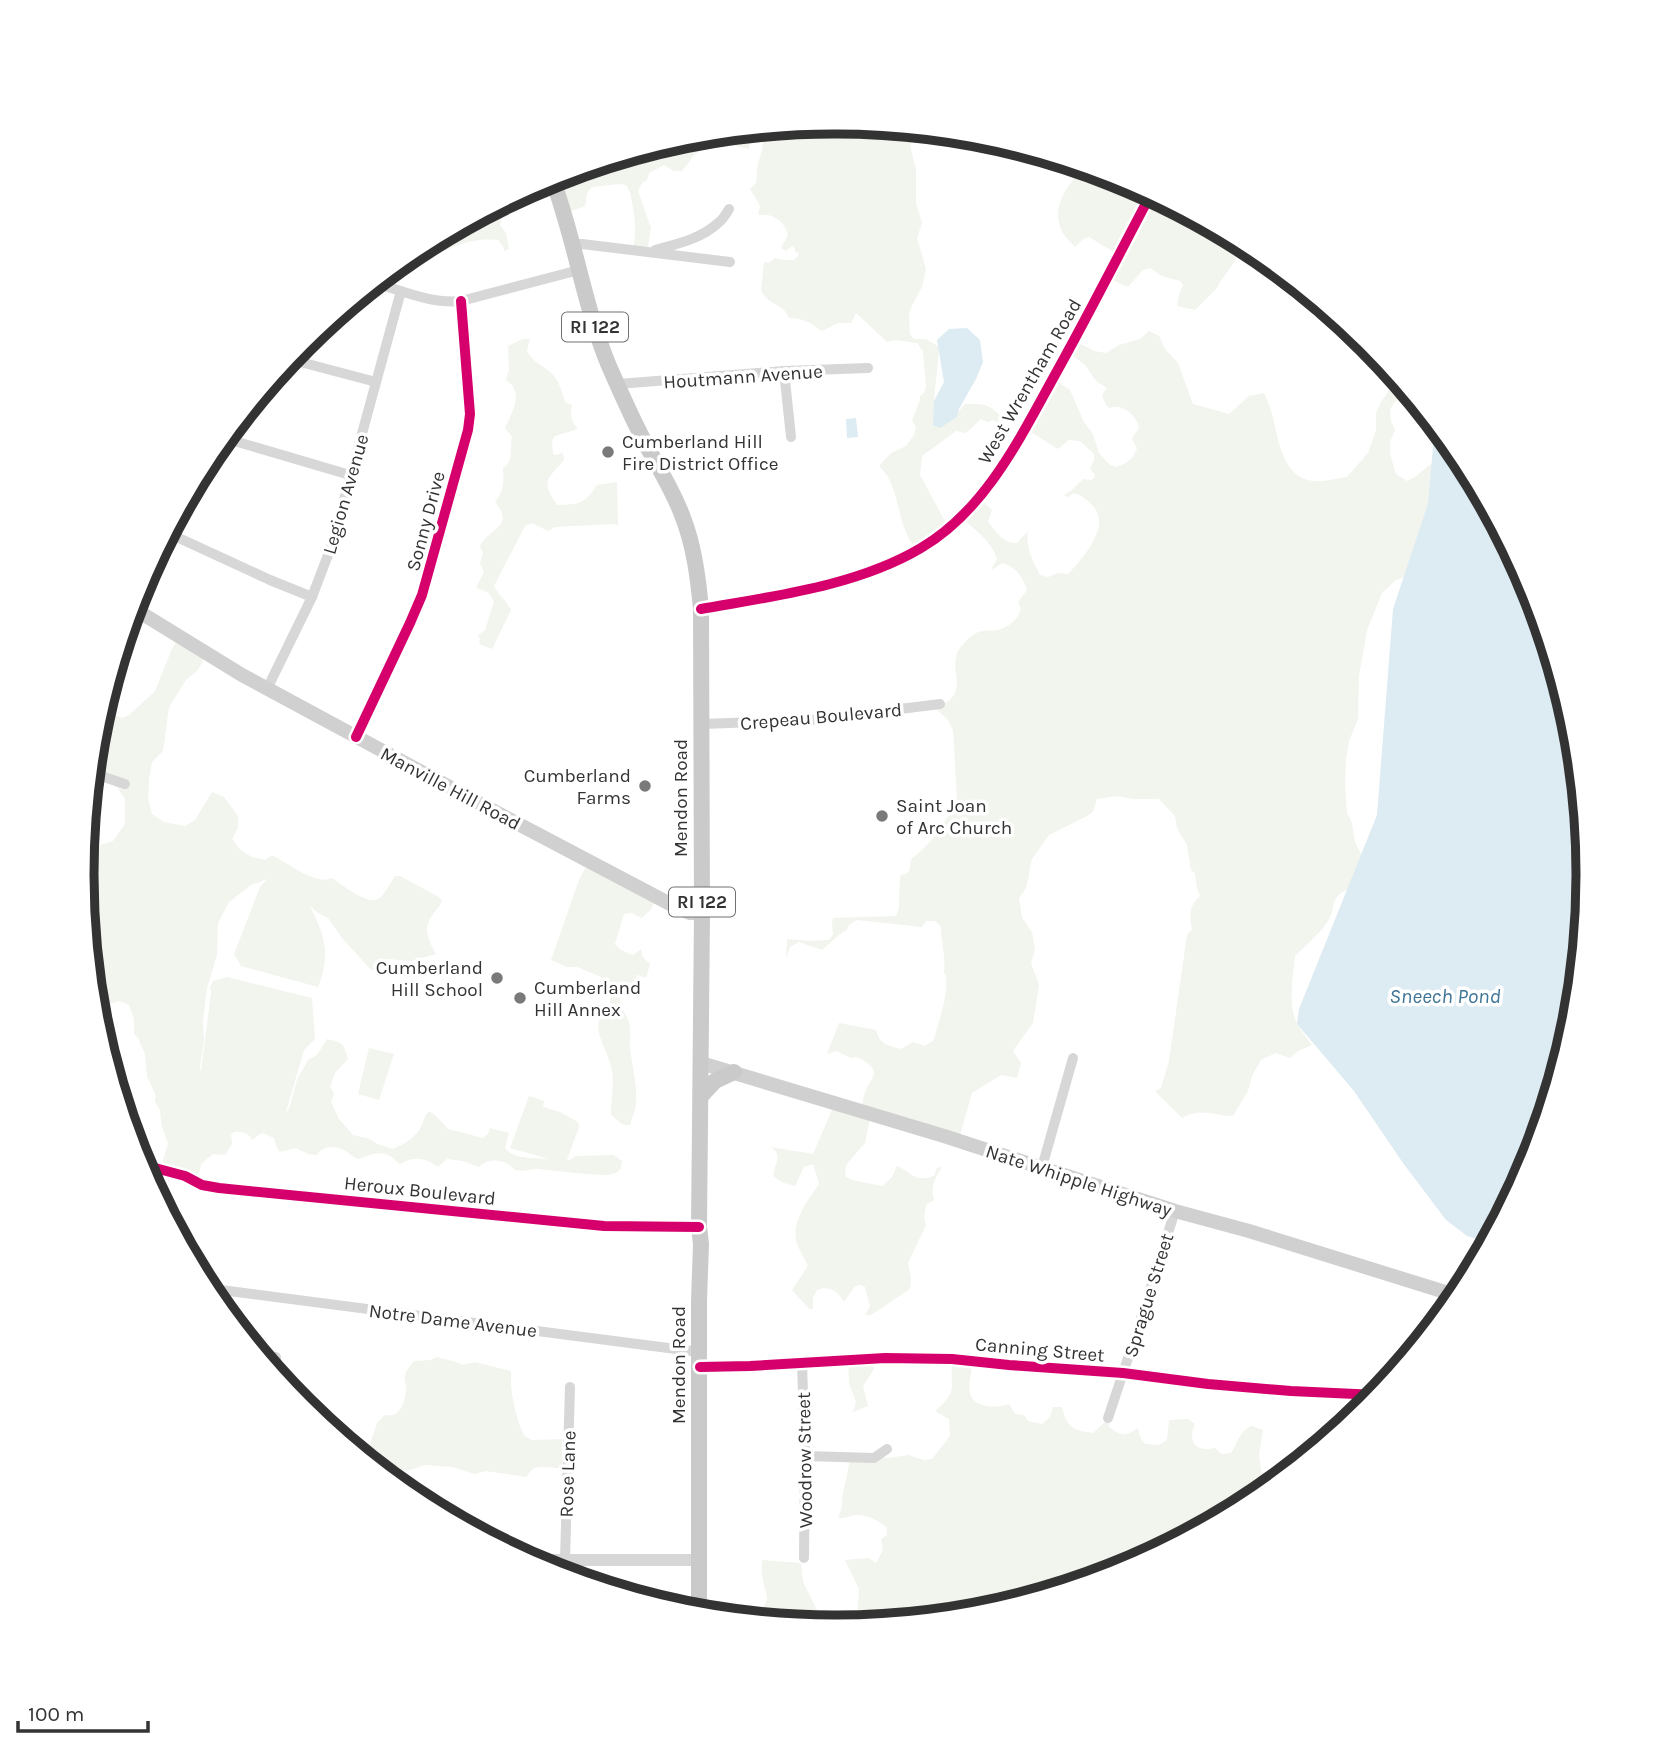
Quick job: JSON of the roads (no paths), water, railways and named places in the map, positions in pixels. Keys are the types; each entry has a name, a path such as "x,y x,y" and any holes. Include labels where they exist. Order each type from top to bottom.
{"main road":[{"name":"Mendon Road","path":"555,189 596,330 610,367 682,515 696,565 701,609 698,1602"},
{"name":"Manville Hill Road","path":"142,614 218,661 622,880 690,913 702,913"},
{"name":"Nate Whipple Highway","path":"701,1063 1446,1292"},
{"path":"701,1096 715,1081 734,1072"}],"street":[{"name":"West Wrentham Road","path":"701,609 774,596 857,576 902,559 948,528 972,506 999,471 1025,429 1146,203"},
{"path":"651,251 688,241 719,223 729,209"},
{"path":"573,244 730,261"},
{"path":"385,286 451,302 579,270"},
{"name":"Legion Avenue","path":"267,688 312,597 331,547 401,291"},
{"name":"Sonny Drive","path":"356,737 422,595 468,430 470,414 461,301"},
{"path":"301,362 376,382"},
{"name":"Houtmann Avenue","path":"618,384 868,368"},
{"path":"784,372 791,437"},
{"path":"235,441 350,475"},
{"path":"176,537 312,597"},
{"name":"Crepeau Boulevard","path":"702,724 812,720 940,704"},
{"path":"101,776 125,784"},
{"path":"1042,1167 1073,1058"},
{"name":"Heroux Boulevard","path":"156,1168 185,1176 202,1185 219,1188 604,1226 699,1227"},
{"name":"Sprague Street","path":"1108,1418 1175,1211"},
{"name":"Notre Dame Avenue","path":"222,1290 699,1359"},
{"name":"Canning Street","path":"699,1359 802,1363 885,1358 952,1359 1123,1373 1208,1384 1362,1394"},
{"name":"Woodrow Street","path":"802,1363 804,1558"},
{"name":"Rose Lane","path":"565,1560 570,1388"},
{"path":"805,1456 874,1458 887,1449"},
{"path":"555,1560 699,1560"}],"water":[{"path":"967,328 980,340 983,362 957,417 940,428 933,425 934,401 944,382 937,340 949,329"},
{"path":"856,418 858,437 847,438 846,419"},
{"name":"Sneech Pond","path":"1434,440 1476,504 1499,547 1536,636 1561,730 1574,826 1574,923 1561,1019 1536,1113 1519,1158 1479,1239 1467,1236 1446,1220 1354,1091 1297,1024 1299,1009 1377,815 1393,609 1428,504"}],"place":[{"name":"Cumberland Hill Fire District Office","path":"608,452"},
{"name":"Cumberland Farms","path":"645,786"},
{"name":"Saint Joan of Arc Church","path":"882,816"},
{"name":"Cumberland Hill School","path":"497,978"},
{"name":"Cumberland Hill Annex","path":"520,998"}]}
